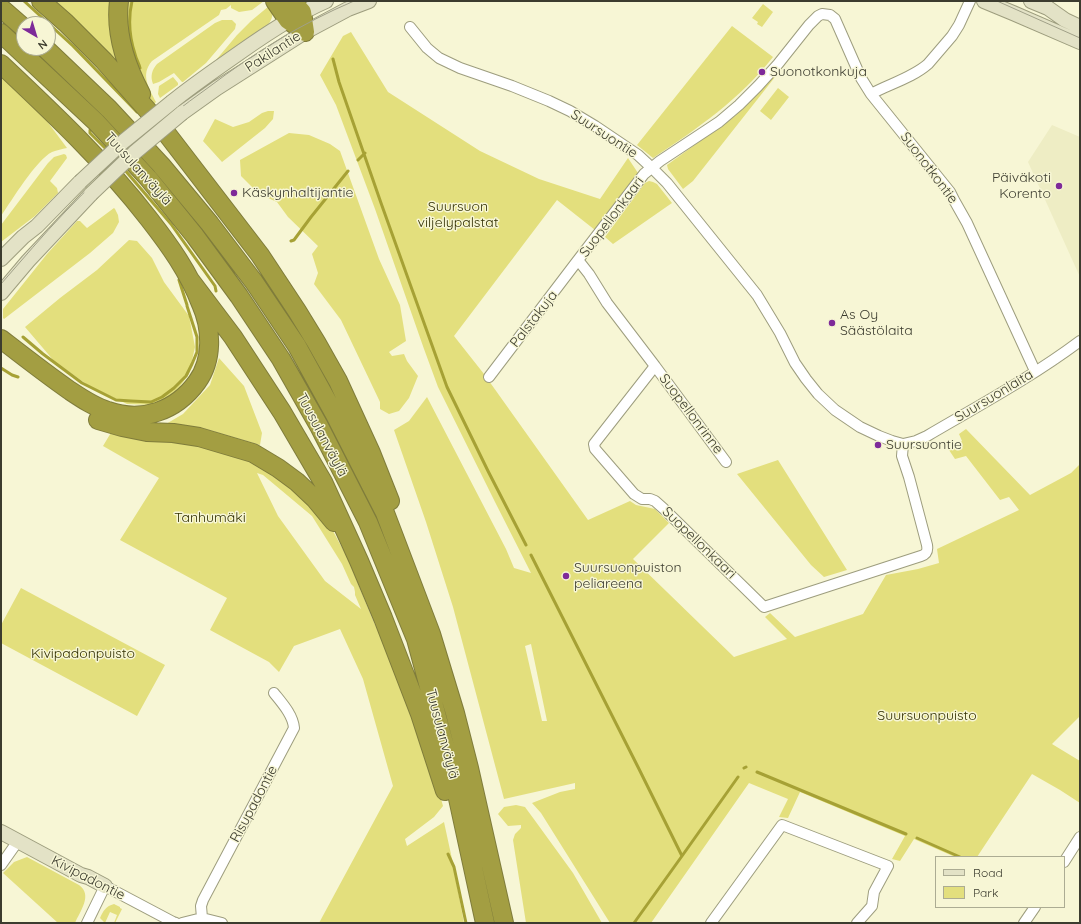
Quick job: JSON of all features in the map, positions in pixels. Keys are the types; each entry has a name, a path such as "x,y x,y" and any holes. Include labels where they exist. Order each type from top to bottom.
{"highway":[{"path":"41,1 104,60 157,121 260,255 297,311 338,382 371,453 412,558 431,634"},
{"path":"119,1 118,29 128,65 136,85 157,121"},
{"path":"275,1 294,11 305,32"},
{"path":"1,8 16,21"},
{"name":"Tuusulanväylä","path":"1,33 96,122 148,178 195,236 239,296 277,352 319,426 368,522 416,639 454,780 485,923"},
{"name":"Tuusulanväylä","path":"53,56 109,109 161,164 210,224 254,282 298,346 335,415 385,513 431,634 453,706 469,768 504,923"},
{"path":"1,64 84,143 129,193 169,244 190,280 202,305 207,321 209,350 206,364 198,381 184,397 173,405 151,414 140,416 109,412 84,400 1,339"},
{"path":"190,280 233,337 282,412 323,482 360,561 420,714 444,786 470,891 485,923"},
{"path":"1,355 56,396 97,420 147,432 173,433 200,437 252,453 278,468 297,482 315,499 335,523 360,561"}],"main road":[{"name":"Pakilantie","path":"1,259 124,141 172,102 204,77 270,32 294,11 326,1"},
{"name":"Pakilantie","path":"1,294 37,251 91,194 134,153 182,114 217,88 305,32 348,9 369,1"},
{"path":"984,1 1080,42"},
{"path":"1031,1 1048,8 1080,27"},
{"name":"Kivipadontie","path":"1,832 81,875 105,886"}],"street":[{"path":"871,94 912,74 928,64 952,36 970,1"},
{"name":"Suonotkontie","path":"652,168 729,114 746,99 778,64 818,16 822,14 830,16 835,19 861,78 871,94 941,181 954,200 967,223 1035,371"},
{"name":"Suursuontie","path":"410,27 427,48 439,58 460,68 512,86 570,111 623,144 652,168 667,183 757,295 780,333 795,363 818,394 835,410 860,427 892,441 903,444"},
{"name":"Suopellonkaari","path":"652,168 644,174 578,260 589,274 607,303 655,366 594,444 595,449 634,494 642,499 650,499 655,501 764,607 921,556 927,552 927,545 902,456 903,444"},
{"name":"Palstakuja","path":"489,377 578,260"},
{"name":"Suursuonlaita","path":"903,444 916,441 927,436 1067,351 1080,340"},
{"name":"Suopellonrinne","path":"655,366 726,462"},
{"name":"Risupadontie","path":"202,918 201,906 203,900 294,728 293,721 285,707 274,693"},
{"path":"711,923 782,825 888,866 874,892 872,906 858,923"},
{"path":"1065,860 1080,838"},
{"path":"1,865 18,841"},
{"path":"86,923 105,886"},
{"name":"Kivipadontie","path":"105,886 176,923"},
{"path":"1024,923 1034,908"},
{"path":"182,923 202,918 222,923"}],"shaded area":[{"name":"Päiväkoti Korento","path":"1052,125 1080,137 1080,277 1028,162"}],"green space":[{"path":"45,1 116,1 132,83"},
{"path":"125,1 264,1 252,10 239,12 231,8 231,5 226,9 221,10 219,15 152,61 148,66 146,76 148,87 156,102 153,105 140,83 127,48"},
{"path":"763,4 773,12 762,27 752,18"},
{"path":"269,6 272,11 272,16 268,25 216,60 237,35"},
{"path":"222,20 232,20 236,24 235,29 206,63 183,82 174,73 153,84 152,73 157,64 215,23"},
{"path":"732,26 773,57 732,100 686,136 653,158 637,145"},
{"name":"Suursuonpuisto","path":"351,32 388,92 480,151 539,179 600,199 628,158 638,173 595,230 557,200 454,336 484,374 588,520 630,501 636,505 655,509 669,523 633,559 734,657 787,639 765,617 770,613 795,637 863,614 886,575 918,569 939,563 937,549 1019,510 1009,497 1000,500 966,456 955,459 949,450 962,441 959,434 966,429 1030,495 1071,473 1080,464 1080,716 1052,744 1080,761 1080,803 1032,774 978,856 953,856 914,839 900,861 892,859 905,836 800,792 788,818 779,817 788,799 749,783 651,923 610,923 541,813 532,803 560,792 575,789 575,783 504,799 453,607 426,522 394,430 409,421 427,397 506,549 514,568 531,573 438,387 375,209 336,105 320,75 343,36","holes":["531,644 547,721 542,721 525,646"]},
{"path":"790,58 693,181 683,189 668,169 667,165 736,115"},
{"path":"1,72 32,101 67,148 52,152 39,163 1,216"},
{"path":"173,77 178,85 160,98 158,94 159,86"},
{"path":"778,88 789,97 771,120 760,111"},
{"path":"274,111 273,119 265,128 222,162 203,141 215,119 233,127 249,122 262,113"},
{"path":"289,133 309,135 330,144 340,151 379,259 400,305 406,341 389,352 392,356 404,354 407,361 418,376 409,398 399,411 389,414 380,409 380,402 341,320 314,284 318,273 312,254 318,246 288,217 277,202 259,194 241,176 240,160"},
{"path":"64,154 67,158 50,181 57,188 58,193 35,216 1,242 1,225 48,163 54,157"},
{"path":"649,181 657,184 672,203 613,244 605,237 645,183"},
{"path":"114,208 118,215 119,222 113,233 90,253 4,319 3,318 3,309 47,254 77,221 80,221 87,228"},
{"path":"129,240 137,241 152,258 164,282 189,316 195,347 189,374 175,393 154,405 127,404 89,386 54,361 25,327 97,270"},
{"path":"219,358 244,386 262,433 260,445 202,428 166,424 183,414 210,385"},
{"name":"Tanhumäki","path":"112,431 175,439 259,463 315,507 333,531 348,559 372,618 401,681 429,756 443,806 434,817 405,839 407,846 444,822 464,923 319,923 393,786 363,679 340,629 294,646 279,672 269,662 210,630 227,598 120,540 159,478 103,446","holes":["257,473 263,475 312,516 342,564 351,584 354,587 355,595 361,609 325,581 278,516"]},
{"path":"778,460 847,570 824,577 811,565 737,474"},
{"name":"Kivipadonpuisto","path":"21,588 165,665 137,716 1,643 1,625"},
{"path":"516,805 525,807 536,822 573,873 602,923 526,923 513,840 515,834 521,828 521,825 508,826 498,814 504,807"},
{"path":"27,857 79,885 83,889 85,893 84,903 75,923 58,923 3,873 14,862"},
{"path":"114,904 122,909 115,923 117,915 110,912 105,923 100,918 101,915 107,907"}],"waterway":[{"path":"24,1 73,46 137,112"},
{"path":"132,1 130,14 130,34 135,56 140,68"},
{"path":"333,59 339,82 381,203 447,387 526,545"},
{"path":"90,130 90,133 108,151"},
{"path":"358,160 365,153"},
{"path":"124,169 171,224 215,286 216,291"},
{"path":"291,241 294,240 348,171"},
{"path":"23,337 82,383 116,400 151,402 162,397 186,376 197,352 197,337 179,280"},
{"path":"1,368 18,377"},
{"path":"531,555 682,856 634,923"},
{"path":"757,772 906,834"},
{"path":"682,856 738,777"},
{"path":"917,838 958,856"},
{"path":"448,854 454,867 466,923"}],"tram line":[{"path":"1,284 82,195 134,146 171,116 226,74 261,51 297,29 354,1"},
{"path":"997,1 1080,38"}],"place":[{"name":"Suonotkonkuja","path":"762,72"},
{"name":"Päiväkoti Korento","path":"1059,186"},
{"name":"Käskynhaltijantie","path":"234,193"},
{"name":"As Oy Säästölaita","path":"832,323"},
{"name":"Suursuontie","path":"878,445"},
{"name":"Suursuonpuiston peliareena","path":"566,576"}],"park label":[{"name":"Suursuon viljelypalstat","path":"458,216"}]}
